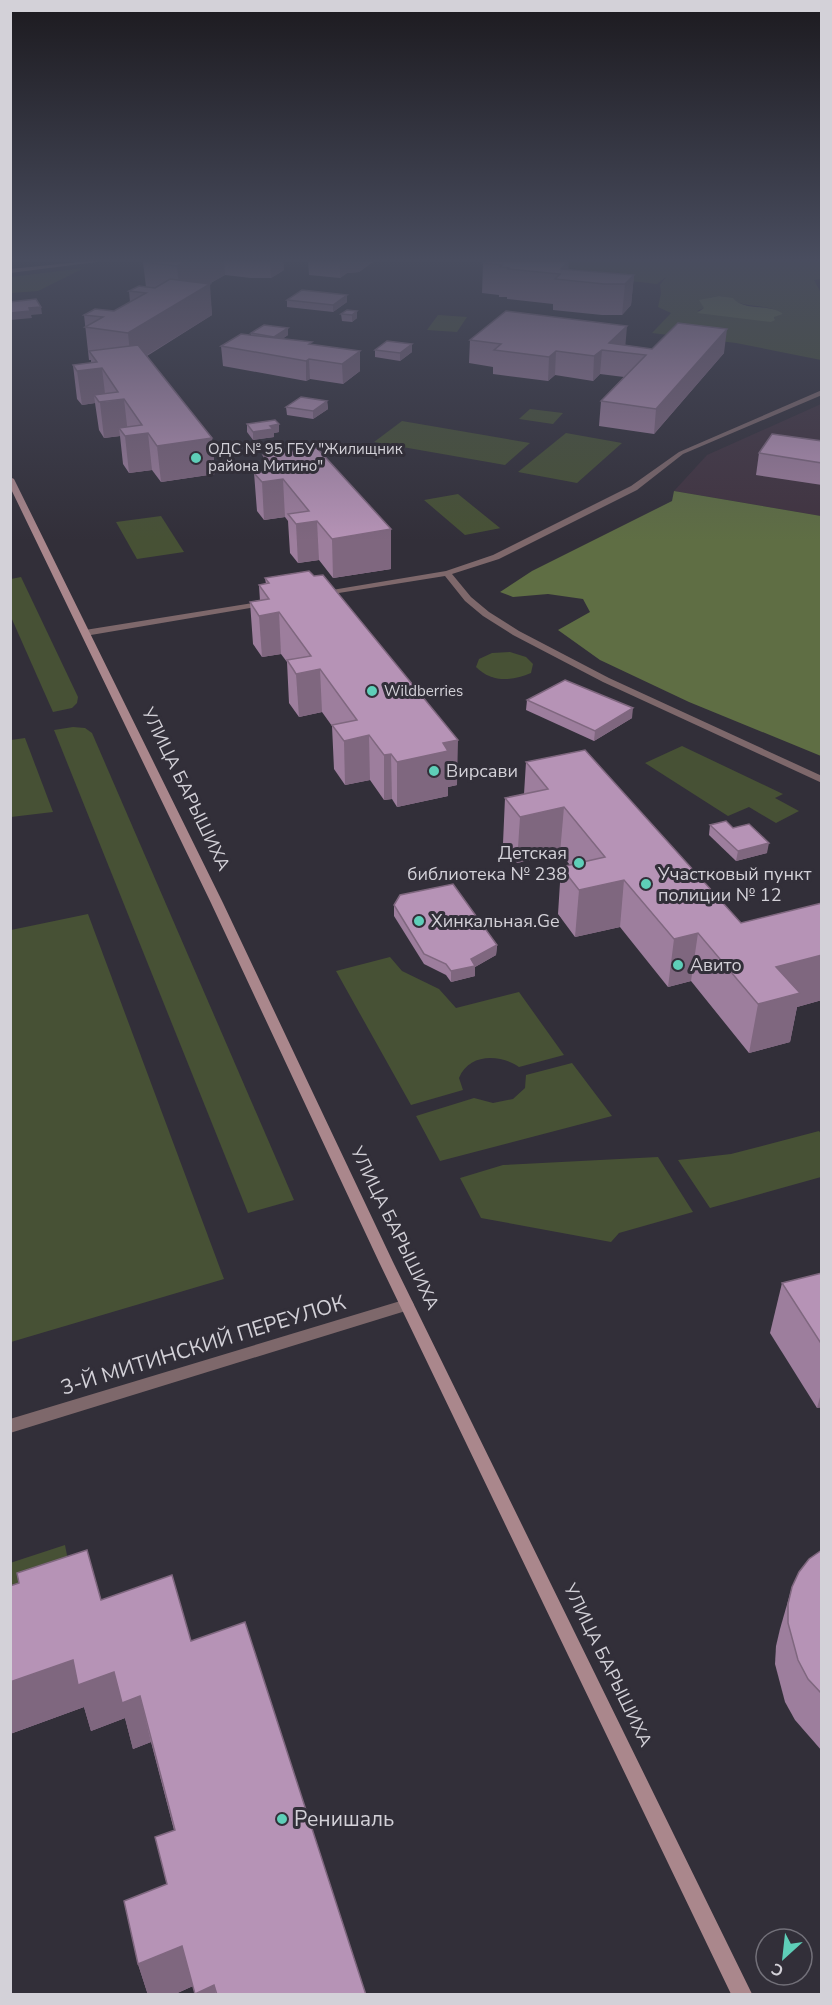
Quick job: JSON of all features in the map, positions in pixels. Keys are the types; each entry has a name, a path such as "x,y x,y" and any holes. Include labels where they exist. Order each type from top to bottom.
{"main road":[{"name":"УЛИЦА БАРЫШИХА","path":"10,479 742,1995"}],"street":[{"path":"306,596 447,573 496,557 634,488 681,453 822,392"},
{"path":"447,573 468,599 486,614 516,633 606,680 822,780"},
{"path":"85,633 272,602"},
{"name":"3-Й МИТИНСКИЙ ПЕРЕУЛОК","path":"10,1426 407,1305"}],"shaded area":[{"path":"821,404 821,516 674,491 707,455"}],"green space":[{"path":"794,355 821,355 821,360"},
{"path":"530,409 563,413 553,424 519,419"},
{"path":"402,421 530,443 505,465 374,442"},
{"path":"566,433 622,443 577,483 518,472"},
{"path":"674,491 821,516 821,756 689,702 600,660 558,630 590,612 583,599 548,594 513,597 500,592 532,571 672,501"},
{"path":"458,494 501,528 465,535 424,500"},
{"path":"161,516 184,552 137,559 116,522"},
{"path":"21,577 78,697 77,703 72,708 53,712 11,617 11,579"},
{"path":"510,652 526,657 533,664 531,673 517,678 502,679 489,676 476,667 479,659 492,653"},
{"path":"85,728 92,733 294,1200 248,1213 54,730"},
{"path":"25,738 53,812 11,817 11,740"},
{"path":"682,746 783,794 775,798 799,811 776,823 749,807 728,816 645,763"},
{"path":"88,914 224,1279 11,1342 11,930"},
{"path":"390,957 402,971 439,989 456,1008 519,992 564,1055 519,1067 494,1058 477,1060 464,1070 459,1078 463,1090 411,1105 336,971"},
{"path":"572,1063 612,1116 440,1161 416,1116 474,1098 493,1103 513,1099 525,1088 526,1075"},
{"path":"819,1131 821,1134 821,1177 710,1208 678,1160 731,1154"},
{"path":"658,1157 693,1212 619,1233 611,1242 481,1218 460,1178 503,1165"},
{"path":"65,1545 72,1581 11,1602 10,1563"}],"building":[{"path":"92,355 146,355 212,438 157,446 148,433 125,436 119,428 142,425 124,399 99,402 94,395 118,392 102,368 77,371 73,365 97,362"},
{"path":"270,355 355,355 342,364 309,359 306,361"},
{"path":"530,355 552,355 549,357"},
{"path":"642,355 704,355 656,409 601,401 646,355"},
{"path":"301,397 327,401 313,411 286,407"},
{"path":"275,420 279,424 270,426 273,429 253,432 247,424"},
{"path":"772,434 822,441 822,463 759,453"},
{"path":"317,448 391,529 332,539 317,521 296,524 288,514 309,511 283,479 262,482 254,473 275,470 263,455"},
{"path":"309,571 314,576 323,575 458,740 443,743 448,751 397,762 391,754 384,755 369,735 344,741 332,725 357,720 320,669 296,674 287,660 311,656 279,612 259,616 250,602 269,599 259,585 269,583 265,578"},
{"path":"565,680 633,708 595,731 527,700"},
{"path":"585,750 741,923 822,903 822,955 776,967 800,993 758,1004 698,933 674,939 624,880 579,890 561,867 605,857 564,807 520,817 505,798 548,789 526,762"},
{"path":"726,821 733,828 749,824 769,843 738,851 710,825"},
{"path":"453,884 497,945 471,959 475,966 451,971 446,964 424,954 394,905 400,895"},
{"path":"822,1273 822,1345 782,1283"},
{"path":"87,1550 101,1600 172,1575 191,1641 245,1622 366,1995 217,1995 214,1985 195,1994 182,1946 138,1964 124,1901 167,1884 155,1837 175,1830 140,1696 122,1703 114,1672 78,1685 73,1660 10,1682 10,1586 19,1583 17,1573"},
{"path":"822,1550 822,1694 808,1679 798,1660 788,1623 788,1604 799,1572 809,1559"}],"place":[{"name":"ОДС № 95 ГБУ \"Жилищник района Митино\"","path":"196,458"},
{"name":"Wildberries","path":"372,691"},
{"name":"Вирсави","path":"434,771"},
{"name":"Детская библиотека № 238","path":"579,863"},
{"name":"Участковый пункт полиции № 12","path":"646,884"},
{"name":"Хинкальная.Ge","path":"419,921"},
{"name":"Авито","path":"678,965"},
{"name":"Ренишаль","path":"282,1819"}]}
